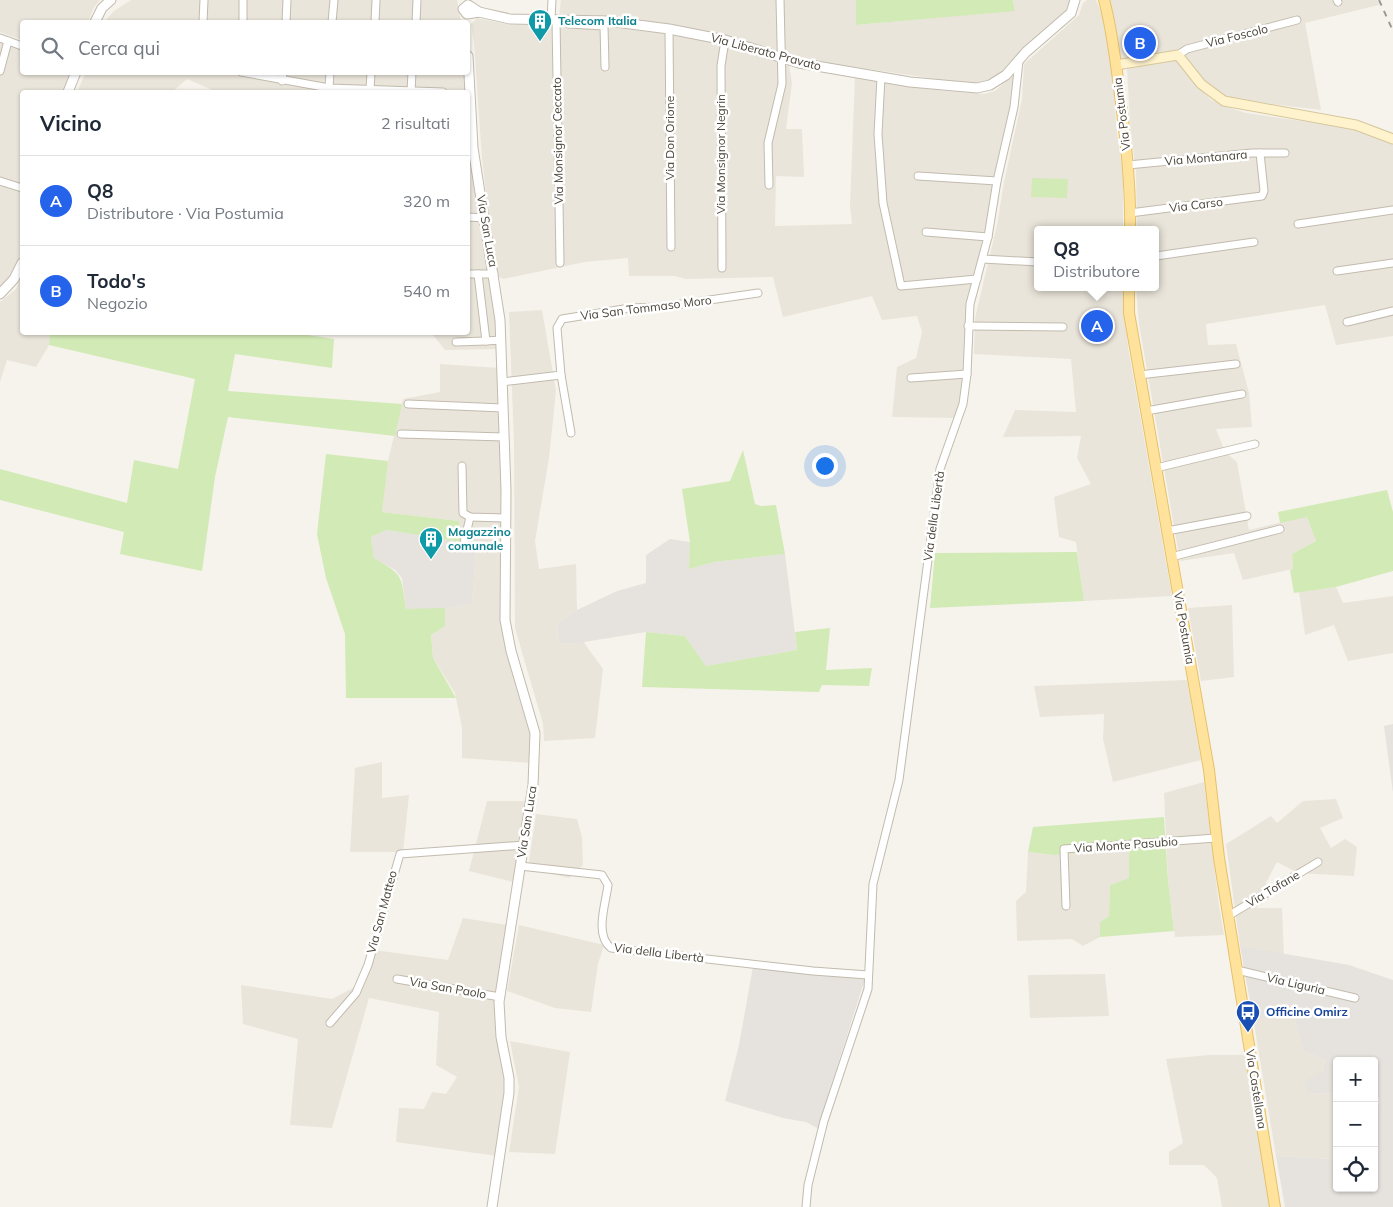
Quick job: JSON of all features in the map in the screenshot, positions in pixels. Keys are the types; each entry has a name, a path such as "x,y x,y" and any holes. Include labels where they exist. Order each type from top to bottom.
{"main road":[{"name":"Via Postumia","path":"1104,0 1116,65 1128,165 1130,226"},
{"path":"1116,65 1178,55 1201,84 1224,101 1356,124 1393,139"},
{"name":"Via Postumia","path":"1129,291 1130,313 1139,375 1209,770 1216,838 1237,970"},
{"name":"Via Castellana","path":"1237,970 1275,1207"}],"street":[{"path":"96,20 102,8 111,0"},
{"path":"203,20 204,0"},
{"path":"243,20 244,0"},
{"path":"286,20 287,0"},
{"path":"332,20 334,0"},
{"path":"375,20 376,0"},
{"path":"416,20 417,0"},
{"name":"Via Monsignor Ceccato","path":"552,0 560,263"},
{"path":"769,185 768,143 782,84 783,58 780,0"},
{"name":"Via Liberato Pravato","path":"468,7 510,19 607,21 669,30 725,40 799,64 955,87 977,88 990,85 1006,75 1026,52 1071,13 1075,0"},
{"path":"466,20 468,7"},
{"name":"Via Foscolo","path":"1178,55 1187,49 1297,20"},
{"path":"554,21 604,26 605,67"},
{"name":"Via Don Orione","path":"669,30 671,247"},
{"path":"0,38 20,45"},
{"name":"Via Monsignor Negrin","path":"722,268 721,66 725,40"},
{"path":"0,71 8,41"},
{"name":"Via della Libertà","path":"806,1207 808,1185 824,1121 868,989 873,884 899,780 940,468 963,404 967,374 968,326 1014,107 1019,61"},
{"path":"69,90 75,75"},
{"path":"251,75 329,88 370,90 371,75"},
{"path":"282,81 283,75"},
{"path":"329,88 330,75"},
{"path":"411,90 412,75"},
{"name":"Via San Luca","path":"469,75 469,90"},
{"path":"881,77 878,134 883,203 901,286 977,279"},
{"name":"Via San Luca","path":"470,107 473,148 494,274 500,340 504,437 507,636 535,733 533,785 500,996 500,1038 509,1078 509,1093 492,1207"},
{"name":"Via Montanara","path":"1128,165 1260,153 1285,153"},
{"name":"Via Carso","path":"1130,213 1262,196 1264,191 1260,153"},
{"path":"918,176 997,181"},
{"path":"0,181 20,187"},
{"path":"1298,224 1393,210"},
{"path":"470,218 484,218"},
{"path":"926,232 988,237"},
{"path":"1159,256 1254,242"},
{"path":"983,260 1034,262"},
{"path":"1336,271 1393,263"},
{"path":"0,294 14,279 20,267"},
{"path":"470,274 494,274"},
{"path":"478,274 486,341"},
{"name":"Via San Tommaso Moro","path":"571,433 561,375 557,328 562,319 630,308 661,308 758,293"},
{"path":"1347,322 1393,311"},
{"path":"968,326 1063,327"},
{"path":"456,342 500,340"},
{"path":"1139,375 1236,364"},
{"path":"911,378 967,374"},
{"path":"502,382 561,375"},
{"path":"1146,411 1242,394"},
{"path":"408,404 503,408"},
{"path":"401,434 504,437"},
{"path":"1156,468 1255,444"},
{"path":"462,466 463,513 470,517 505,518"},
{"path":"1166,531 1247,516"},
{"path":"464,543 470,517"},
{"path":"1171,557 1280,529"},
{"name":"Via Monte Pasubio","path":"1066,906 1064,849 1216,838"},
{"name":"Via San Matteo","path":"330,1023 356,993 368,965 400,854 524,845"},
{"name":"Via Tofane","path":"1228,916 1318,862"},
{"name":"Via della Libertà","path":"520,866 602,875 608,885 602,934 605,944 611,948 813,971 868,975"},
{"name":"Via Liguria","path":"1237,970 1355,998"},
{"name":"Via San Paolo","path":"397,978 500,996"}],"shaded area":[{"path":"0,0 100,0 94,7 89,20 20,20 20,39 0,32"},
{"path":"131,0 457,0 461,20 106,20 114,11"},
{"path":"561,0 856,0 857,25 1015,10 1013,0 1074,0 1073,6 997,77 990,82 972,84 819,62 685,27 591,15 559,16"},
{"path":"1087,0 1096,0 1105,23 1113,65 1116,125 1123,175 1123,226 1034,226 1034,291 1123,291 1128,347 1172,596 1084,601 1076,542 1059,537 1054,497 1091,484 1077,458 1081,436 1003,437 1015,410 1076,412 1071,359 974,354 975,318 997,225 1004,182 1022,99 1024,64 1079,15 1083,3"},
{"path":"1105,0 1377,0 1379,5 1305,23 1321,110 1248,101 1233,103 1214,94 1181,57 1117,63"},
{"path":"477,18 511,25 591,25 683,36 750,52 789,65 792,83 786,129 802,129 804,177 776,176 775,226 852,224 850,206 855,77 946,91 984,94 995,91 1015,73 988,223 966,317 963,384 956,418 892,417 897,367 916,358 922,332 917,316 882,320 872,296 783,317 773,277 685,279 675,276 629,276 628,258 585,262 503,279 496,275 482,159 471,24"},
{"path":"1119,38 1131,38 1143,49 1138,59 1123,54"},
{"path":"0,42 20,47 20,75 71,75 66,90 20,90 20,257 8,283 0,289"},
{"path":"1176,59 1211,100 1224,106 1246,113 1358,129 1393,144 1393,336 1336,345 1325,305 1206,324 1208,345 1236,344 1249,393 1252,427 1216,429 1225,452 1237,462 1249,530 1307,516 1316,541 1292,554 1293,569 1243,580 1234,553 1180,561 1139,324 1136,291 1159,291 1159,226 1137,226 1136,173 1130,123 1127,68"},
{"path":"85,75 466,75 466,90 212,90 187,79 174,90 78,90"},
{"path":"470,161 498,321 499,349 445,350 433,335 470,335"},
{"path":"20,280 20,335 50,335 49,345 36,367 7,360 0,382 0,302 16,289"},
{"path":"542,310 556,391 549,458 535,541 539,569 576,564 577,610 557,623 559,643 585,644 603,669 595,738 544,741 543,724 515,628 514,442 509,312"},
{"path":"440,364 500,368 504,629 531,726 531,763 462,758 462,728 455,693 433,658 431,635 445,626 444,609 472,604 476,551 461,539 459,521 382,512 385,473 403,399 440,392"},
{"path":"387,530 461,542 461,539 476,551 472,604 444,609 406,609 402,578 395,570 374,558 371,537"},
{"path":"670,539 690,542 689,569 714,562 785,554 797,650 706,666 685,636 646,632 584,642 585,644 559,643 557,623 577,610 617,591 646,583 646,555"},
{"path":"1336,587 1343,603 1393,596 1393,653 1348,661 1334,625 1305,635 1299,592"},
{"path":"1232,605 1234,677 1201,681 1188,608"},
{"path":"1187,680 1201,760 1113,782 1103,739 1104,714 1040,717 1034,686"},
{"path":"1393,724 1393,793 1384,726"},
{"path":"382,762 382,798 409,795 403,852 350,852 355,768"},
{"path":"1204,782 1224,935 1175,937 1168,880 1164,793"},
{"path":"1336,799 1343,818 1320,828 1331,848 1345,839 1357,847 1354,876 1298,873 1277,862 1266,883 1273,895 1256,908 1282,908 1284,955 1240,946 1226,844 1271,816 1277,823 1303,801"},
{"path":"487,801 525,801 513,882 469,871"},
{"path":"536,814 577,819 582,837 583,865 569,878 528,868"},
{"path":"1129,849 1129,878 1110,885 1109,916 1100,922 1100,937 1083,946 1072,939 1017,941 1016,901 1026,892 1028,852 1054,855"},
{"path":"463,918 507,925 495,1002 507,1087 497,1156 396,1142 399,1108 424,1109 432,1092 446,1094 457,1077 436,1065 439,1012 369,998 332,1128 290,1125 298,1039 243,1024 241,985 332,999 366,981 374,950 448,960"},
{"path":"519,925 604,945 598,964 591,1012 555,1008 507,991"},
{"path":"1240,946 1349,965 1393,980 1393,1207 1285,1207 1276,1156 1333,1159 1333,1192 1378,1192 1378,1057 1333,1057 1333,1093 1308,1094 1305,1081 1323,1071 1325,1059 1304,1052 1294,1017 1253,1018"},
{"path":"754,961 866,976 819,1129 806,1122 783,1118 725,1101 739,1045"},
{"path":"1105,974 1109,1016 1030,1018 1028,975"},
{"path":"1294,1017 1304,1052 1325,1059 1323,1071 1308,1094 1333,1093 1333,1159 1276,1156 1253,1018"},
{"path":"510,1041 570,1052 555,1154 509,1152 519,1087"},
{"path":"1209,1055 1245,1055 1271,1207 1222,1207 1217,1178 1204,1165 1169,1165 1169,1152 1183,1143 1166,1059"}],"green space":[{"path":"856,0 1013,0 1015,11 856,25"},
{"path":"1032,178 1068,179 1067,198 1031,197"},
{"path":"50,335 308,335 334,339 332,368 235,354 228,391 402,404 395,436 228,417 215,477 202,571 120,554 124,532 0,500 0,469 127,503 134,460 178,469 195,379 49,345"},
{"path":"743,450 755,504 761,506 776,505 785,554 714,562 689,569 690,542 682,489 730,481"},
{"path":"326,454 388,461 382,512 459,521 461,542 387,530 371,537 374,558 391,568 402,583 406,609 445,608 445,626 431,635 433,658 456,698 346,698 345,634 326,578 317,534"},
{"path":"1387,490 1393,512 1393,571 1336,587 1294,593 1290,570 1293,569 1292,554 1316,541 1307,517 1280,523 1278,512"},
{"path":"1077,552 1084,601 930,608 935,553"},
{"path":"830,628 826,670 872,668 869,686 822,685 819,692 642,687 646,632 685,636 706,666 797,650 795,632"},
{"path":"1164,817 1168,880 1174,931 1100,937 1100,922 1109,916 1110,885 1129,878 1129,849 1054,855 1028,852 1033,827"}],"railway":[{"path":"1379,0 1393,31"}],"place":[{"name":"Telecom Italia","path":"540,42"},
{"name":"Todo's","path":"1140,43"},
{"name":"Q8","path":"1097,326"},
{"name":"Magazzino comunale","path":"431,560"},
{"name":"Officine Omirz","path":"1248,1033"}]}
